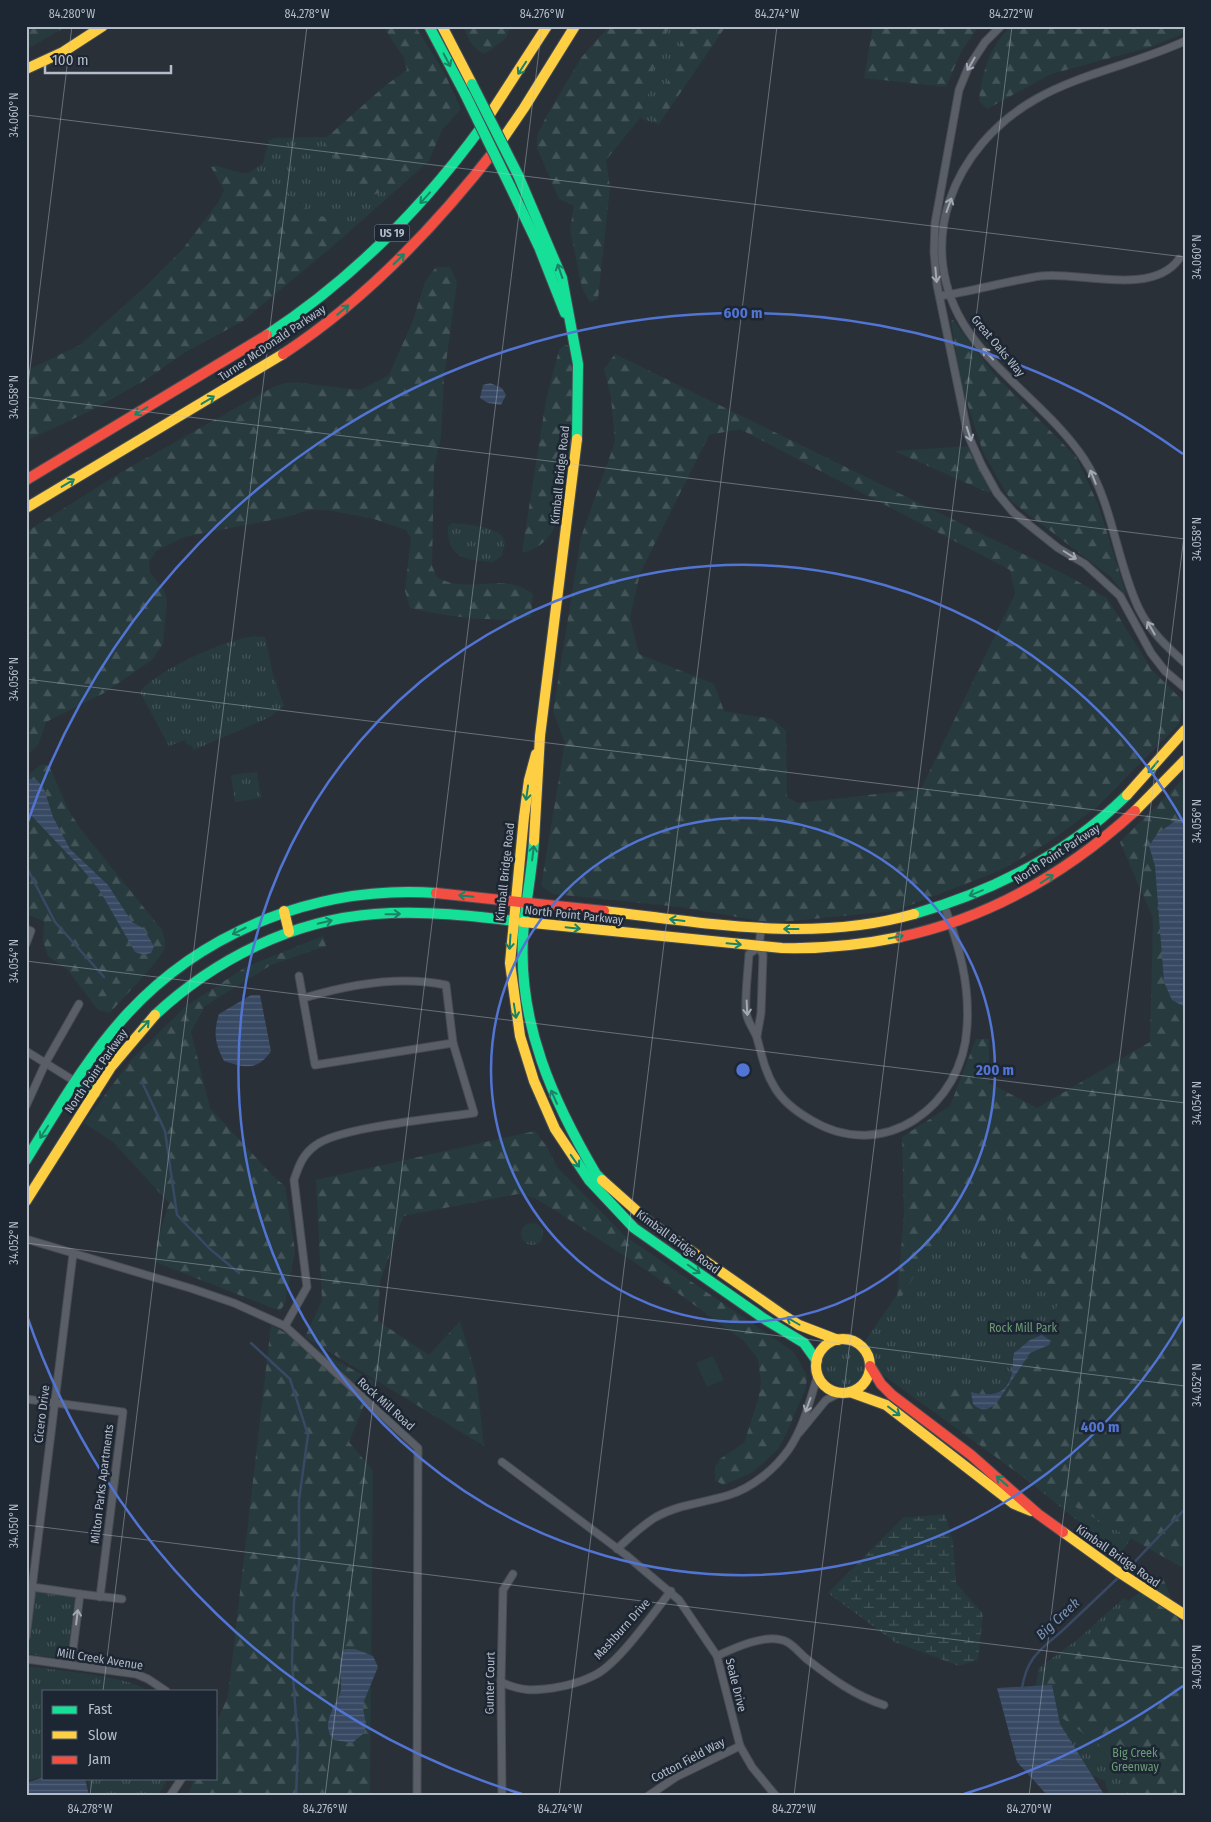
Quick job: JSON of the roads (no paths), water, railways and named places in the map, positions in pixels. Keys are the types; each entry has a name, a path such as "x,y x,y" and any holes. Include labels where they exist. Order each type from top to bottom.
{"main road":[{"path":"26,68 63,52 103,26"},
{"name":"Kimball Bridge Road","path":"428,26 465,94 540,247 573,336"},
{"name":"Kimball Bridge Road","path":"442,26 518,175 553,253 562,278 573,336 579,390 578,433 540,736 539,775 524,922 522,962 524,986 539,1056 567,1124 596,1174 648,1221 783,1315 799,1325 838,1340"},
{"name":"Turner McDonald Parkway","path":"26,480 254,344 342,278 398,227 451,168 492,114 547,26"},
{"name":"Turner McDonald Parkway","path":"26,508 271,362 335,316 364,292 418,241 483,167 537,92 575,26"},
{"name":"North Point Parkway","path":"26,1160 76,1082 117,1025 145,995 172,972 223,939 284,911 317,902 382,893 423,892 515,900 761,928 814,929 852,926 900,917 944,905 1008,879 1078,837 1112,809 1145,777 1185,730"},
{"name":"Kimball Bridge Road","path":"540,736 529,780 512,921 510,963 520,1036 534,1081 554,1129 578,1165 634,1228 763,1318 804,1343 817,1361"},
{"name":"North Point Parkway","path":"26,1201 128,1044 172,998 220,965 289,932 341,919 375,914 442,915 524,922 759,947 821,948 909,935 950,923 1020,894 1089,851 1131,818 1185,760"},
{"path":"284,911 289,932"},
{"path":"76,1082 95,1093"},
{"path":"838,1340 850,1340 858,1344 866,1353 870,1366 864,1382 846,1392 825,1386 818,1374 817,1361 825,1346 838,1340"},
{"name":"Kimball Bridge Road","path":"870,1366 881,1384 892,1395 971,1455 1038,1514 1087,1551 1185,1615"},
{"name":"Kimball Bridge Road","path":"846,1392 886,1405 1014,1504 1038,1514"}],"street":[{"path":"1000,26 984,42 968,68 959,90 936,223 934,252 940,296 968,434 982,466 997,493 1013,512 1058,548 1084,564 1120,596 1151,653 1165,671 1185,688"},
{"name":"Great Oaks Way","path":"1185,41 1048,93 1002,121 966,161 945,214 942,255 950,295 956,311 976,342 1066,437 1085,461 1102,502 1140,609 1156,636 1185,663"},
{"path":"940,296 1042,276 1066,276 1111,281 1138,279 1174,266 1179,258"},
{"path":"759,947 749,954 746,1013 757,1037 763,1065 775,1088 788,1104 829,1129 863,1135 879,1134 911,1124 934,1106 956,1072 964,1046 967,1028 966,984 962,958 944,905"},
{"path":"757,1037 761,1013 763,955 759,947 761,928"},
{"path":"26,930 31,931 26,944"},
{"path":"299,976 316,1065 453,1043"},
{"path":"285,1326 307,1287 294,1180 304,1154 317,1143 349,1132 474,1113 453,1043 446,984 400,980 337,988 304,998"},
{"path":"26,1105 46,1062 79,1004"},
{"path":"26,1051 76,1082"},
{"name":"Rock Mill Road","path":"26,1239 193,1289 234,1303 285,1326 418,1448 417,1796"},
{"name":"Cicero Drive","path":"26,1637 73,1254"},
{"path":"797,1435 818,1374"},
{"path":"502,1462 617,1548 656,1518 683,1506 729,1495 752,1484 781,1460 797,1435 826,1400 846,1392"},
{"name":"Milton Parks Apartments","path":"26,1399 122,1412 100,1596"},
{"name":"Seale Drive","path":"617,1548 671,1591 717,1656 740,1746 752,1768 776,1796"},
{"name":"Gunter Court","path":"502,1796 501,1682 503,1590 513,1574"},
{"path":"32,1588 122,1599"},
{"name":"Mashburn Drive","path":"501,1682 517,1690 541,1690 560,1687 594,1676 612,1661 671,1591"},
{"path":"71,1665 80,1594"},
{"path":"717,1656 746,1642 787,1641 829,1676 864,1699 884,1705"},
{"name":"Mill Creek Avenue","path":"26,1659 136,1674 148,1679 164,1690"},
{"name":"Cotton Field Way","path":"648,1796 676,1777 740,1746"},
{"path":"170,1796 181,1780"}],"water":[{"path":"490,383 502,388 506,395 501,405 488,403 480,398 483,385"},
{"path":"28,779 37,780 44,789 53,817 70,849 108,885 132,922 143,928 154,946 151,953 144,955 135,952 100,891 83,870 26,810 26,781"},
{"path":"1179,818 1185,819 1185,1007 1172,1000 1164,982 1155,866 1149,846 1157,834"},
{"path":"251,995 260,995 271,1051 256,1065 244,1066 224,1061 217,1043 216,1027 219,1014"},
{"path":"1042,1335 1051,1341 1049,1345 1030,1353 996,1404 984,1409 973,1404 971,1392 995,1394 1008,1384 1012,1374 1014,1353 1030,1340"},
{"path":"355,1649 373,1656 378,1667 364,1701 363,1708 366,1724 364,1733 352,1743 334,1740 328,1727 341,1689 340,1661 343,1650"},
{"path":"1052,1685 1060,1724 1105,1796 1048,1796 1017,1762 997,1688"},
{"path":"42,1778 42,1780 85,1780 89,1796 26,1796 26,1783"}],"waterway":[{"path":"26,866 55,922 104,977"},
{"path":"142,1082 165,1131 177,1215 210,1249 239,1273"},
{"path":"251,1343 290,1379 308,1435 299,1500 299,1563 294,1601 292,1662 298,1744 296,1796"},
{"name":"Big Creek","path":"1124,1573 1185,1509"},
{"name":"Big Creek","path":"1022,1688 1024,1677 1036,1654 1120,1576"}],"park label":[{"name":"Rock Mill Park","path":"1023,1328"},
{"name":"Big Creek Greenway","path":"1135,1760"}]}
